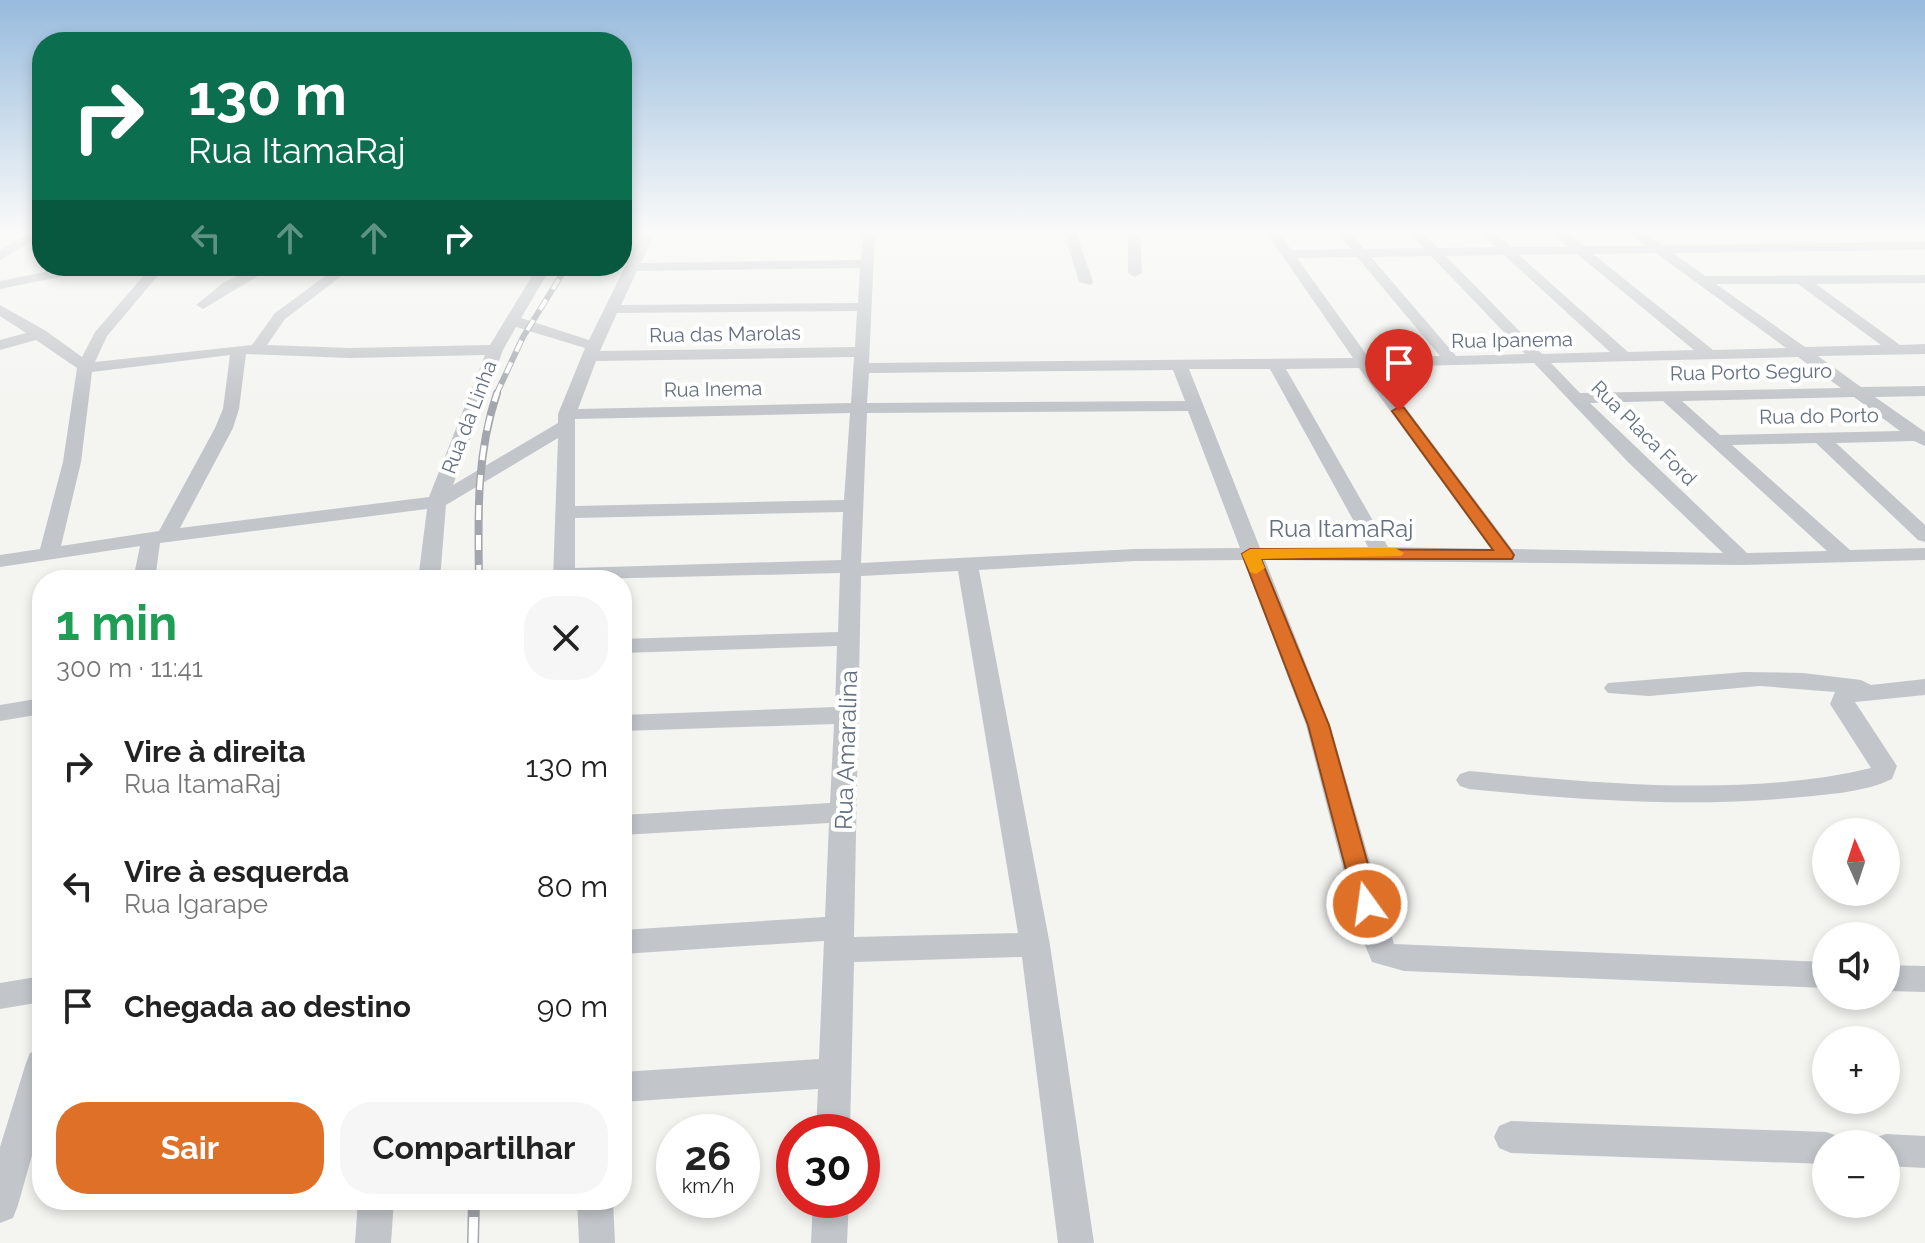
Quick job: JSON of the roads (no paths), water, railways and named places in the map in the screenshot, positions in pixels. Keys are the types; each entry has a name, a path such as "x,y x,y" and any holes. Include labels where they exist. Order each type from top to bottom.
{"street":[{"path":"49,553 72,462 85,367 100,335 138,290"},
{"path":"203,305 223,290"},
{"path":"147,570 159,537 224,428 247,349 280,316 315,290"},
{"name":"Rua da Linha","path":"430,570 437,502 495,350 530,290"},
{"path":"564,570 567,420 592,351 621,290"},
{"name":"Rua Amaralina","path":"834,1114 853,506 866,290"},
{"path":"1313,290 1506,555"},
{"path":"1392,290 1452,361"},
{"name":"Rua Placa Ford","path":"1473,290 1635,459 1742,559"},
{"path":"1550,290 1625,357"},
{"path":"1630,290 1710,355"},
{"path":"1714,290 1923,438"},
{"path":"1816,290 1896,349"},
{"path":"612,309 865,307"},
{"path":"0,309 41,334 85,367 247,349 350,353 495,350"},
{"name":"Rua das Marolas","path":"511,320 592,351 860,360"},
{"path":"0,345 41,334"},
{"name":"Rua Ipanema","path":"860,360 1179,365 1540,360 1925,349"},
{"path":"1275,364 1381,553"},
{"path":"1179,365 1318,725 1374,931 1381,949 1388,956 1812,974"},
{"name":"Rua Porto Seguro","path":"1579,398 1925,391"},
{"path":"1666,395 1844,555"},
{"name":"Rua Inema","path":"567,420 859,408 1194,406"},
{"path":"0,561 159,537 437,502 567,420"},
{"path":"1819,437 1925,536"},
{"name":"Rua do Porto","path":"1714,440 1923,438"},
{"path":"565,512 853,506"},
{"name":"Rua ItamaRaj","path":"632,576 1250,554 1742,559 1925,554"},
{"path":"967,563 1035,945 1076,1243"},
{"path":"632,646 848,639"},
{"path":"1616,688 1664,689 1773,678 1881,690"},
{"path":"1469,780 1553,789 1679,792 1759,790 1874,777 1883,773 1881,759 1842,704 1845,695 1925,687"},
{"path":"0,713 32,708"},
{"path":"632,723 848,715"},
{"path":"632,824 845,812"},
{"path":"632,942 838,939 1035,945"},
{"path":"1900,978 1925,979"},
{"path":"0,996 32,991"},
{"path":"632,1086 835,1073"},
{"path":"0,1205 32,1097"},
{"path":"1511,1137 1812,1148"},
{"path":"1900,1151 1925,1152"},
{"path":"373,1243 375,1210"},
{"path":"595,1210 597,1243"},
{"path":"829,1243 830,1218"}],"railway":[{"path":"496,395 523,337 552,290"},
{"path":"479,570 482,463 497,393"},
{"path":"473,1243 474,1210"}]}
